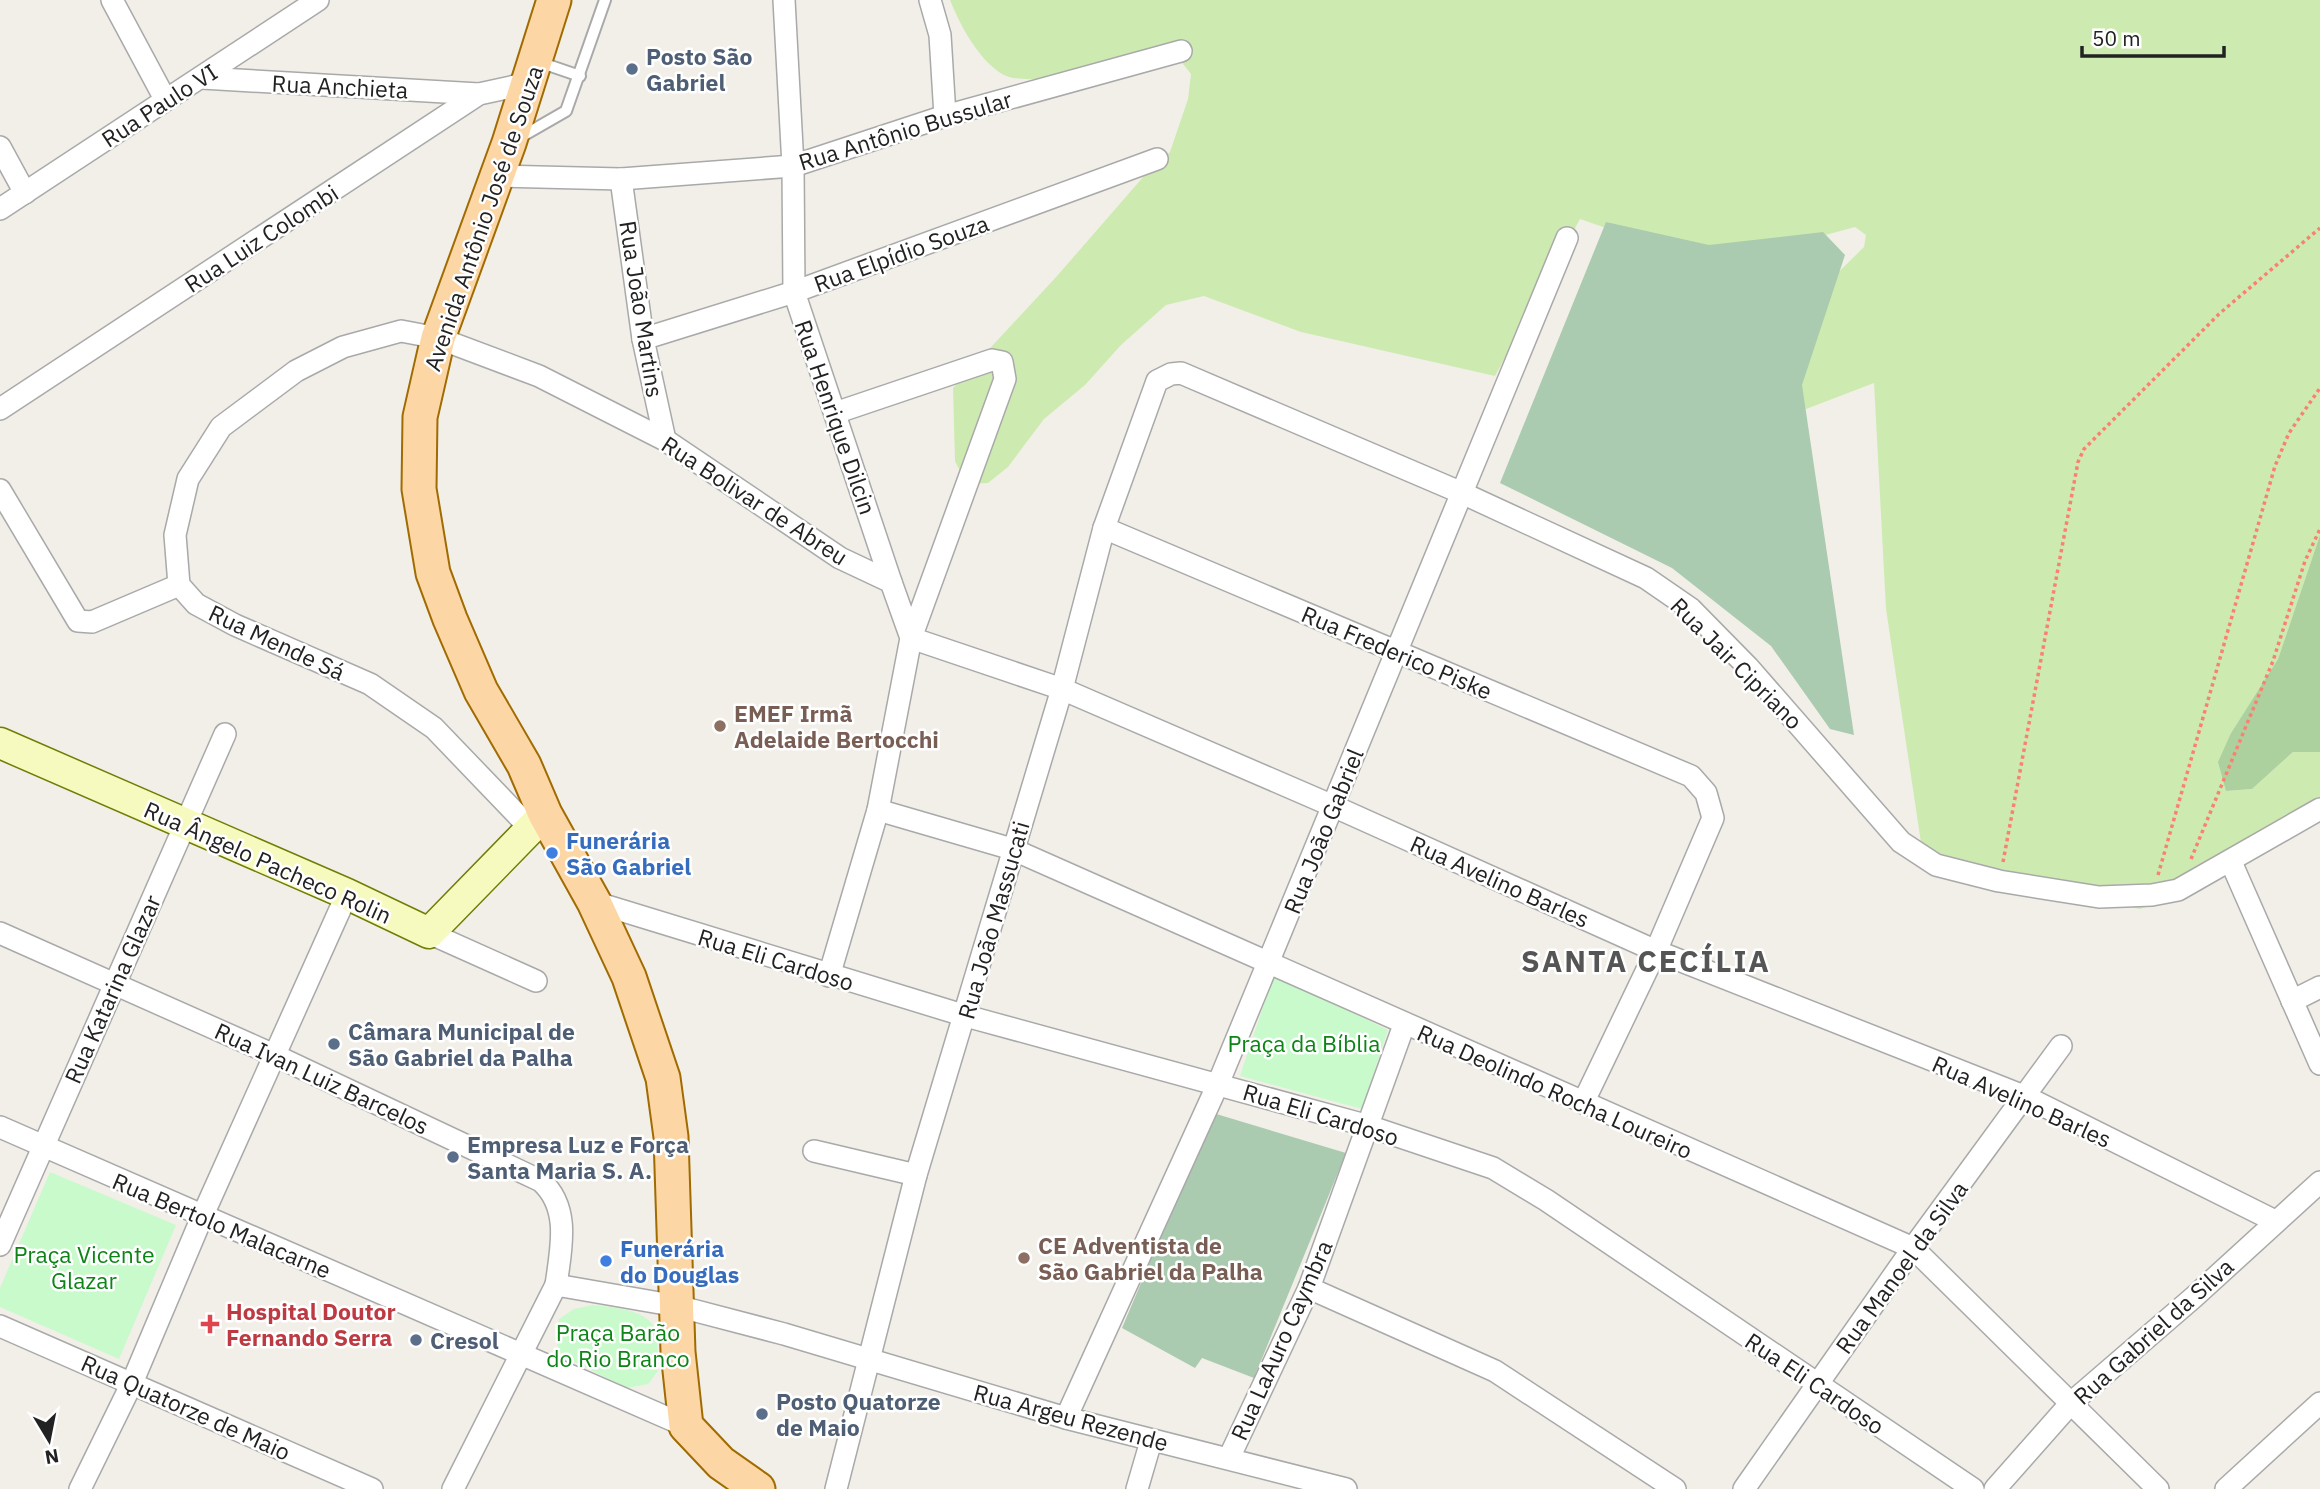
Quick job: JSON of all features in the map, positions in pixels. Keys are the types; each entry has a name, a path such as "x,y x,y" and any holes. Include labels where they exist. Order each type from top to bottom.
{"main road":[{"name":"Avenida Antônio José de Souza","path":"554,0 498,176 438,338 420,417 419,489 433,573 481,691 524,765 537,821 594,902 629,977 663,1078 671,1137 677,1306"},
{"path":"677,1306 686,1426 720,1463 758,1489"}],"street":[{"path":"112,0 165,99"},
{"name":"Rua Henrique Dilcin","path":"784,0 793,166 794,292 891,582"},
{"path":"930,0 940,35 944,116"},
{"name":"Rua Paulo VI","path":"0,209 201,78 311,2"},
{"name":"Rua Antônio Bussular","path":"498,176 621,178 793,166 944,116 1181,51"},
{"name":"Rua Luiz Colombi","path":"0,410 479,94 532,72"},
{"name":"Rua Anchieta","path":"201,78 479,94"},
{"path":"0,147 25,193"},
{"name":"Rua Elpídio Souza","path":"643,339 794,292 1157,159"},
{"name":"Rua João Martins","path":"621,178 643,339 664,440"},
{"name":"Rua João Gabriel","path":"1066,1418 1218,1084 1567,238"},
{"path":"0,490 78,621 92,622 179,585 175,535 188,479 221,427 296,371 343,346 401,331 438,338"},
{"name":"Rua Bolivar de Abreu","path":"438,338 539,376 664,440 840,558 891,582"},
{"path":"829,976 878,810 911,638 1005,379 1002,362 992,360 835,413"},
{"name":"Rua Jair Cipriano","path":"1181,373 1462,493 1646,578 1690,609 1748,667 1901,842 1936,865 1999,881 2099,897 2152,895 2178,890 2320,809"},
{"name":"Rua João Massucati","path":"836,1489 916,1175 966,1016 1012,849 1062,688 1104,528 1157,381 1171,374 1181,373"},
{"name":"Rua Frederico Piske","path":"1104,528 1691,775 1706,793 1713,818 1656,951"},
{"path":"891,582 911,638"},
{"name":"Rua Mende Sá","path":"179,585 196,604 225,620 369,684 434,728 537,821"},
{"name":"Rua Avelino Barles","path":"911,638 1062,688 1656,951 2025,1097 2275,1220"},
{"name":"Rua Katarina Glazar","path":"0,1245 225,734"},
{"name":"Rua Ângelo Pacheco Rolin","path":"0,743 347,894 536,981"},
{"name":"Rua Deolindo Rocha Loureiro","path":"878,810 1012,849 1269,961 1404,1025 1913,1248 2158,1489"},
{"path":"429,933 537,821"},
{"path":"2231,862 2320,1064"},
{"path":"80,1489 132,1383 202,1217 347,894"},
{"name":"Rua Eli Cardoso","path":"594,902 966,1016 1365,1125 1493,1168 1546,1200 1973,1489"},
{"name":"Rua Ivan Luiz Barcelos","path":"0,933 274,1055 541,1181 554,1193 559,1207 562,1239 556,1285"},
{"path":"1583,1103 1656,951"},
{"path":"2292,1001 2320,987"},
{"name":"Rua LaAuro Caymbra","path":"1229,1458 1309,1288 1365,1125 1404,1025"},
{"name":"Rua Manoel da Silva","path":"1744,1489 1913,1248 2061,1046"},
{"name":"Rua Bertolo Malacarne","path":"0,1127 202,1217 522,1353"},
{"path":"814,1151 916,1175"},
{"name":"Rua Gabriel da Silva","path":"1995,1489 2071,1403 2194,1297 2275,1220 2320,1182"},
{"path":"453,1489 556,1285 677,1306"},
{"path":"1309,1288 1495,1371 1675,1489"},
{"name":"Rua Argeu Rezende","path":"677,1306 1066,1418 1346,1489"},
{"name":"Rua Quatorze de Maio","path":"0,1326 372,1489"},
{"path":"522,1353 609,1395 686,1426"},
{"path":"2226,1489 2318,1408"},
{"path":"1137,1489 1151,1441"}],"lane":[{"path":"509,143 566,111 605,0"},
{"path":"532,72 580,76"}],"path":[{"path":"1999,881 2078,462 2084,449 2219,314 2320,228"},
{"path":"2152,895 2275,466 2289,433 2320,388"},
{"path":"2178,890 2273,661 2305,561 2320,529"}],"green space":[{"path":"950,0 2320,0 2320,535 2278,659 2231,733 2226,791 2252,789 2293,752 2320,752 2320,819 2196,890 2140,909 2040,889 1923,856 1886,609 1874,383 1764,425 1809,301 1864,247 1866,235 1855,227 1785,246 1690,257 1580,219 1495,376 1301,332 1204,296 1166,305 1121,345 1085,385 1044,419 1008,467 988,483 966,484 955,461 953,388 1057,276 1144,176 1170,152 1188,99 1191,74 1175,54 1060,77 1016,78 1002,74 978,51"},
{"path":"1606,222 1709,245 1823,232 1845,255 1802,385 1854,735 1830,729 1771,646 1672,568 1500,483"},
{"path":"2320,535 2320,752 2293,752 2252,789 2226,791 2218,762 2231,733 2278,659"},
{"name":"Praça da Bíblia","path":"1274,974 1388,1030 1362,1109 1240,1076"},
{"path":"1213,1113 1346,1153 1254,1378 1202,1358 1195,1368 1122,1328"},
{"name":"Praça Vicente Glazar","path":"50,1172 176,1225 119,1359 0,1307 0,1288"},
{"name":"Praça Barão do Rio Branco","path":"593,1305 635,1313 643,1316 654,1327 658,1371 648,1384 627,1388 562,1356 555,1339 559,1319 574,1309"}],"place":[{"name":"Posto São Gabriel","path":"632,69"},
{"name":"EMEF Irmã Adelaide Bertocchi","path":"720,726"},
{"name":"Funerária São Gabriel","path":"552,853"},
{"name":"Câmara Municipal de São Gabriel da Palha","path":"334,1044"},
{"name":"Empresa Luz e Força Santa Maria S. A.","path":"453,1157"},
{"name":"CE Adventista de São Gabriel da Palha","path":"1024,1258"},
{"name":"Funerária do Douglas","path":"606,1261"},
{"name":"Hospital Doutor Fernando Serra","path":"210,1324"},
{"name":"Cresol","path":"416,1340"},
{"name":"Posto Quatorze de Maio","path":"762,1414"}],"district":[{"name":"SANTA CECÍLIA","path":"1646,960"}]}
